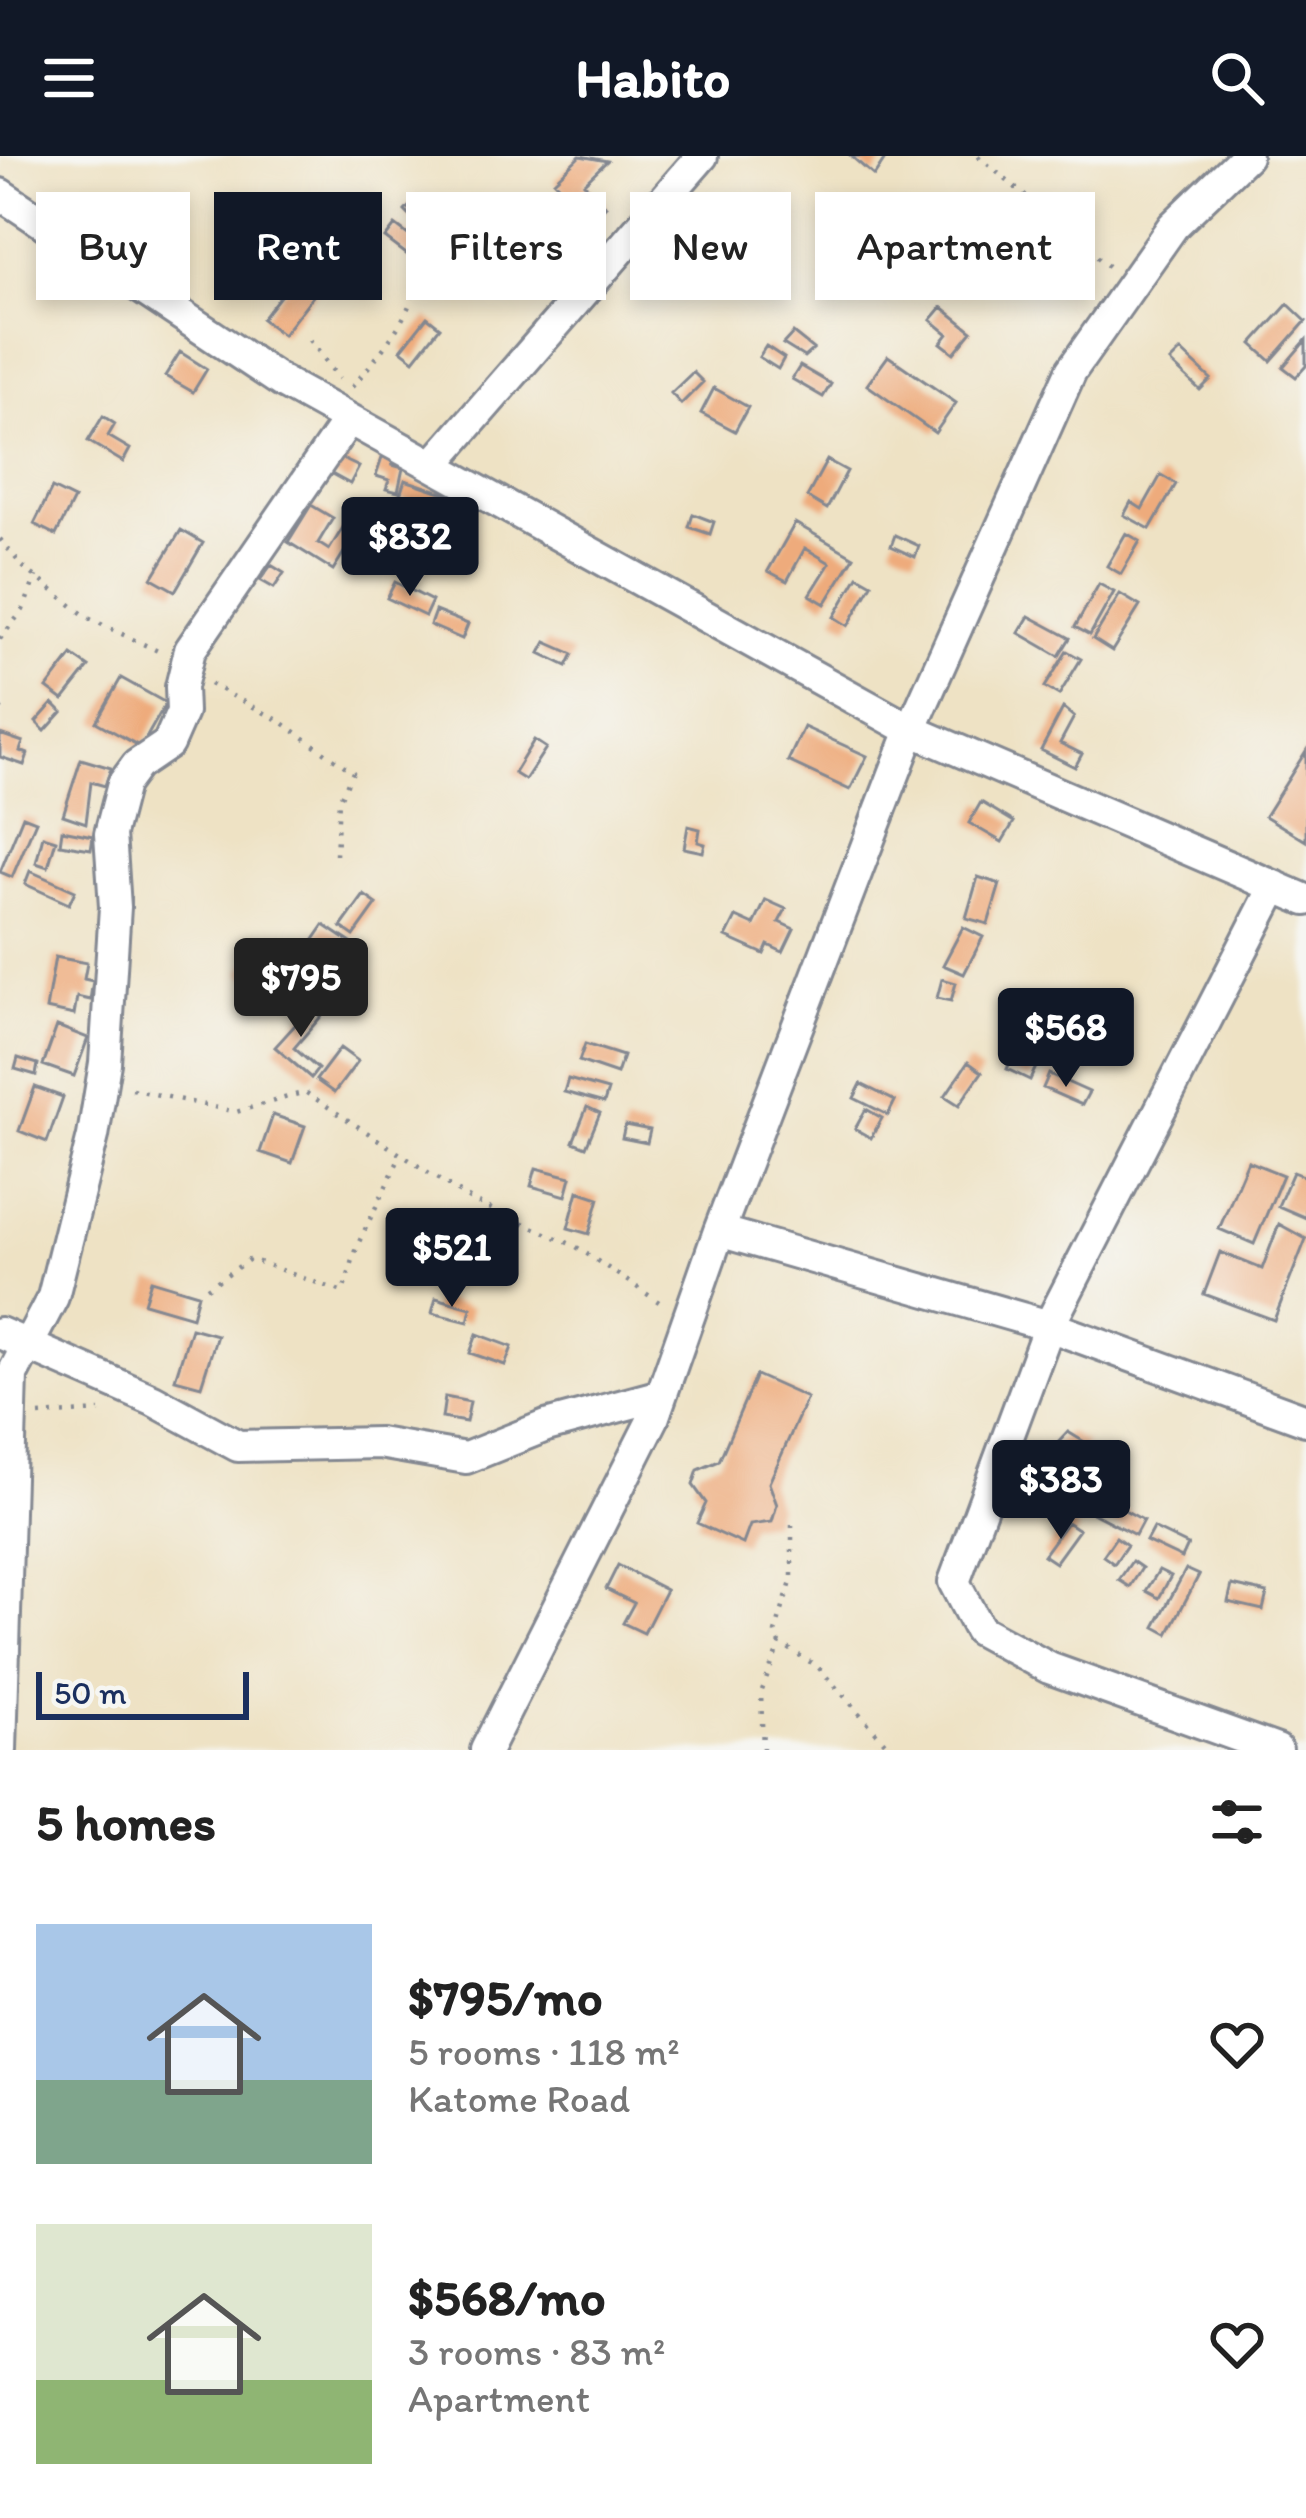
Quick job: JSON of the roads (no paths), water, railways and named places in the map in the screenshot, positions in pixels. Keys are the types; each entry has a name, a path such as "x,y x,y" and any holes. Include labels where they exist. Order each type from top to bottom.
{"street":[{"path":"433,465 702,156"},
{"path":"486,1750 661,1395 911,730 1070,371 1173,226 1246,156"},
{"path":"0,194 282,382 348,405 433,465 911,730 1306,900"},
{"path":"1,1750 14,1340 53,1297 103,1079 115,908 110,834 123,784 136,765 168,744 182,712 181,687 190,650 348,405"},
{"path":"1275,886 1049,1326 954,1582 979,1630 1049,1668 1277,1750"},
{"path":"719,1231 1049,1326 1306,1420"},
{"path":"14,1340 153,1400 238,1446 379,1442 466,1458 546,1426 661,1395"}]}
